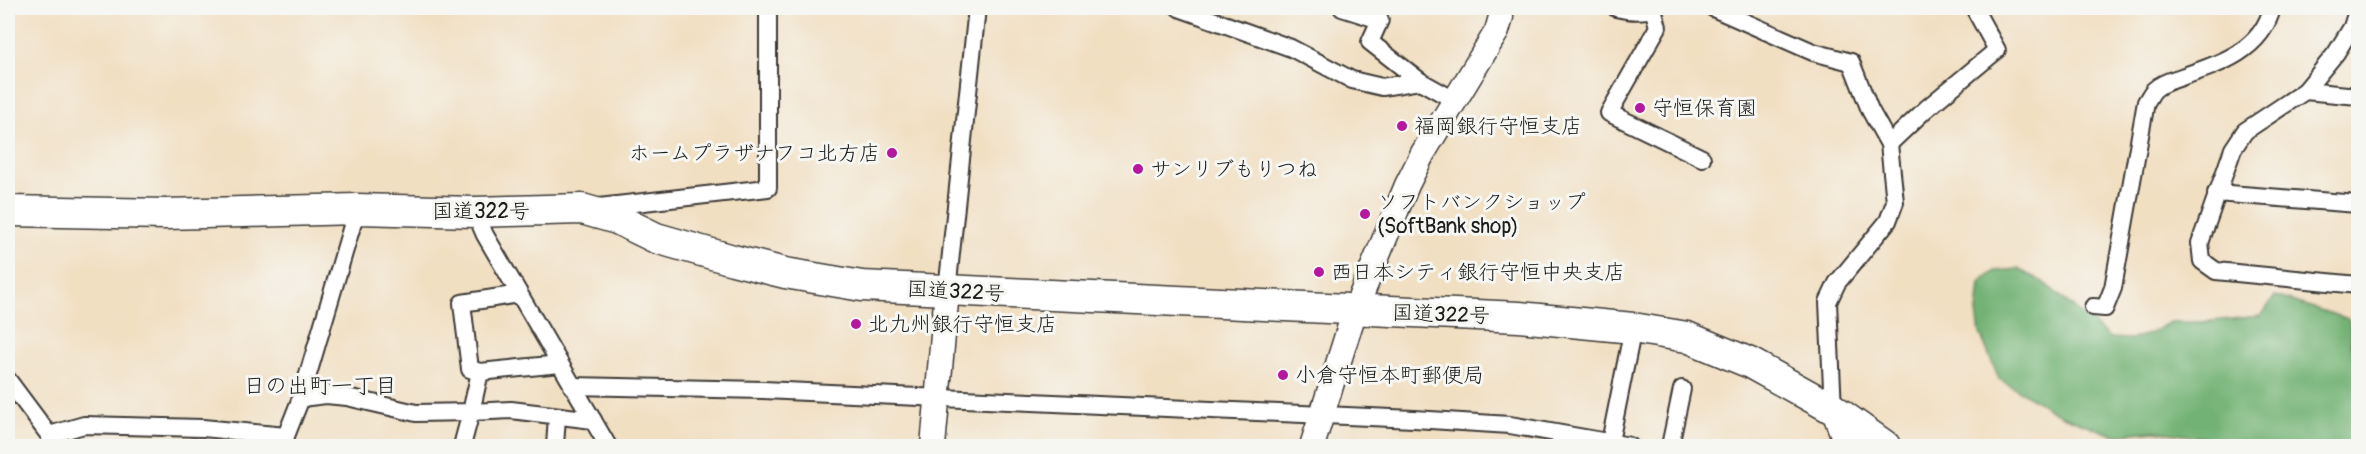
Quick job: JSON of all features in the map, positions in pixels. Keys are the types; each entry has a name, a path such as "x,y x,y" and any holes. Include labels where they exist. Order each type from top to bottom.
{"highway":[{"name":"国道322号","path":"8,211 166,214 357,209 475,212 582,208 617,219 656,238 785,273 862,286 1519,317 1633,328 1687,337 1750,363 1833,409 1884,447"}],"street":[{"path":"582,208 768,188 768,8"},
{"path":"933,447 977,8"},
{"path":"1179,8 1291,48 1352,80 1382,87 1420,81"},
{"path":"1342,8 1380,20 1370,42 1420,81 1456,101"},
{"path":"1312,447 1356,310 1407,185 1423,153 1497,31 1501,17 1500,8"},
{"path":"1616,8 1647,11 1654,8 1658,27 1609,113 1702,158"},
{"path":"1713,8 1813,52 1851,62 1870,110 1889,144 1895,202 1891,217 1837,283 1828,302 1833,409 1831,447"},
{"path":"1889,144 1926,109 1997,50 1974,8"},
{"path":"2093,306 2105,308 2113,288 2146,102 2155,89 2166,82 2220,64 2241,52 2262,30 2272,8"},
{"path":"2358,8 2352,27 2336,53 2305,91 2245,131 2233,149 2200,243 2202,261 2216,272 2358,285"},
{"path":"2305,91 2358,96"},
{"path":"2216,194 2358,204"},
{"path":"8,380 51,441 84,425 203,428 284,441 301,398 357,209"},
{"path":"475,212 485,235 608,447"},
{"path":"519,294 462,303 470,369 480,372 560,364"},
{"path":"1610,442 1633,328"},
{"path":"462,447 480,372"},
{"path":"572,386 763,390 1510,425 1630,447"},
{"path":"1670,447 1682,389"},
{"path":"301,398 347,397 416,413 511,410 593,420"},
{"path":"1833,409 1847,447"},
{"path":"555,447 557,416"}],"green space":[{"path":"2018,269 2043,282 2110,338 2131,339 2149,334 2170,322 2201,322 2261,316 2275,296 2349,319 2353,359 2358,362 2358,446 2266,446 2154,431 2113,435 2060,415 1999,379 1980,333 1977,312 1980,283 1995,271"}],"place":[{"name":"守恒保育園","path":"1640,108"},
{"name":"福岡銀行守恒支店","path":"1402,126"},
{"name":"ホームプラザナフコ北方店","path":"892,153"},
{"name":"サンリブもりつね","path":"1138,169"},
{"name":"ソフトバンクショップ (SoftBank shop)","path":"1365,214"},
{"name":"西日本シティ銀行守恒中央支店","path":"1319,272"},
{"name":"北九州銀行守恒支店","path":"856,324"},
{"name":"小倉守恒本町郵便局","path":"1283,375"}],"district":[{"name":"日の出町一丁目","path":"320,385"}]}
